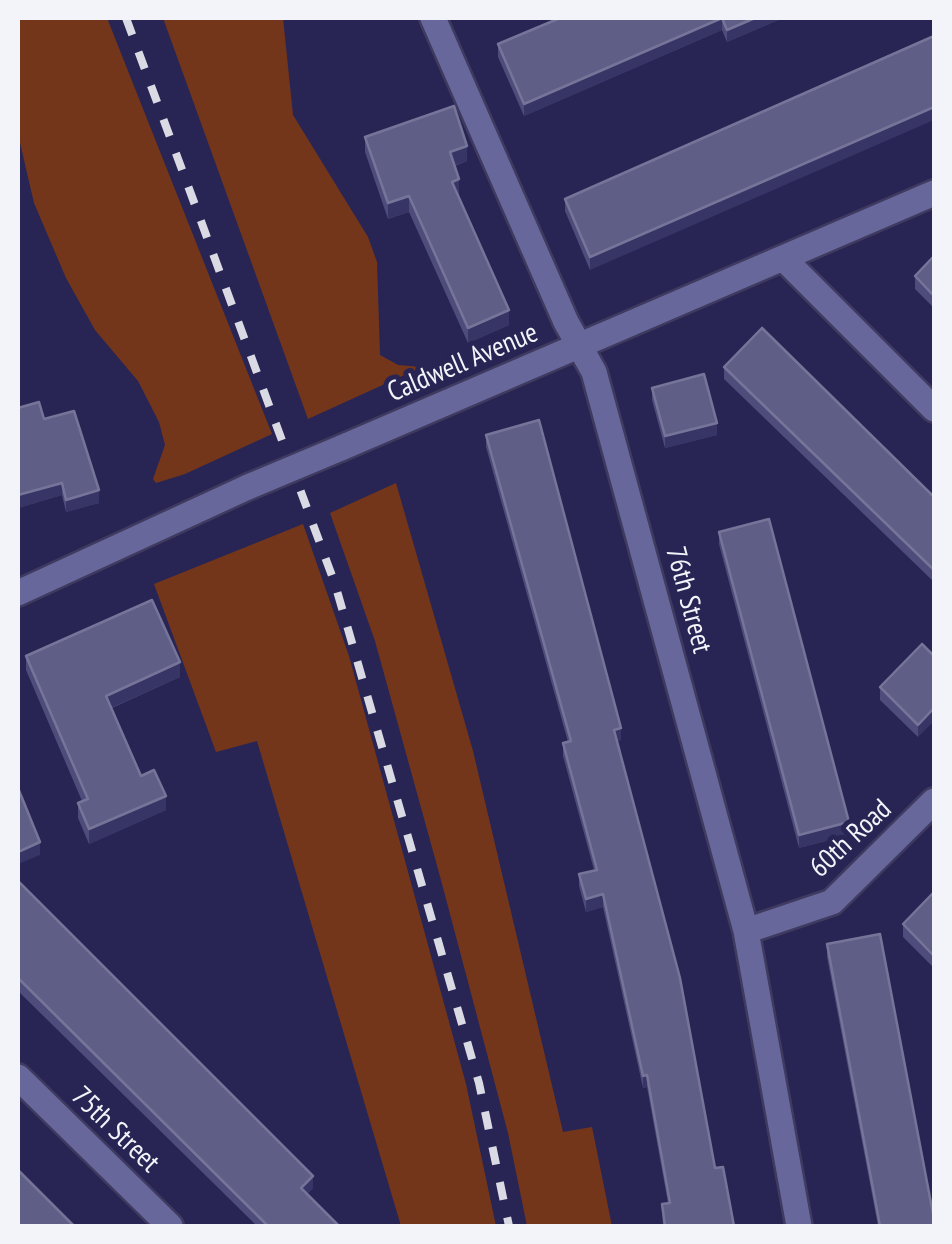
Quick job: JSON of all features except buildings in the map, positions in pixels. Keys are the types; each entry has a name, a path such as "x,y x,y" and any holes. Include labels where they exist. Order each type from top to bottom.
{"street":[{"name":"76th Street","path":"433,18 594,372 746,931 799,1226"},
{"name":"Caldwell Avenue","path":"18,592 248,488 934,193"},
{"path":"784,259 934,409"},
{"name":"60th Road","path":"746,931 832,902 934,801"},
{"name":"75th Street","path":"18,1077 170,1226"}],"shaded area":[{"path":"18,18 107,18 272,434 185,474 156,483 153,479 165,445 159,422 138,381 95,330 66,278 34,203 18,134"},
{"path":"163,18 283,18 293,115 368,237 377,262 380,355 398,365 422,367 308,419"},
{"path":"396,483 473,751 563,1132 592,1127 612,1226 527,1226 508,1133 375,641 330,513"},
{"path":"303,524 349,656 466,1084 496,1226 401,1226 257,741 216,752 154,584"}],"railway":[{"path":"126,18 335,584 479,1083 509,1226"}]}
